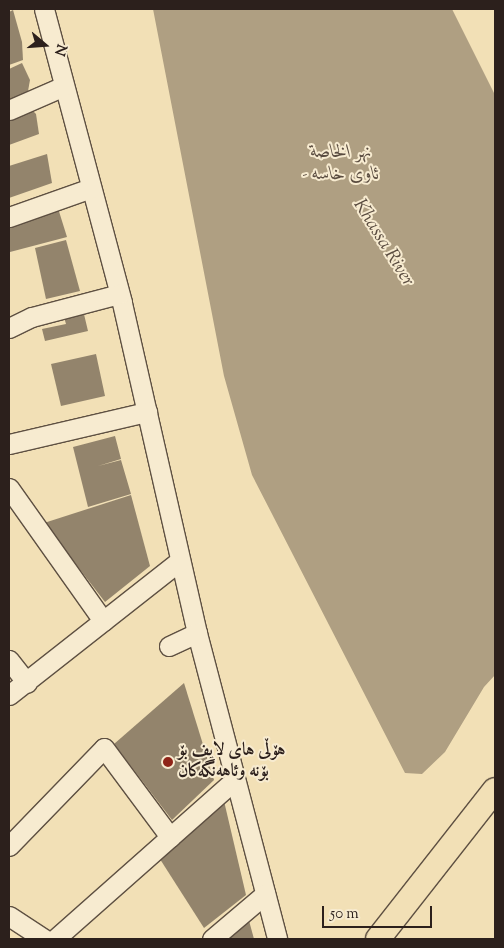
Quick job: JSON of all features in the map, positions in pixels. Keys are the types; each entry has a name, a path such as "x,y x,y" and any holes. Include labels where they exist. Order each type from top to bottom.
{"main road":[{"path":"398,939 484,817 495,790"},
{"path":"378,939 484,817"}],"street":[{"path":"44,9 119,294 179,561 277,939"},
{"path":"9,110 64,86"},
{"path":"9,217 91,188"},
{"path":"9,328 32,317 119,294"},
{"path":"9,444 147,412"},
{"path":"9,488 103,622"},
{"path":"9,695 27,683 179,561"},
{"path":"169,646 197,633"},
{"path":"9,660 27,683"},
{"path":"9,846 104,748 170,837"},
{"path":"55,939 235,780"},
{"path":"212,939 265,894"},
{"path":"9,916 44,939"}],"water":[{"name":"نهر الخاصة - ئاوی خاسە","path":"153,9 452,9 495,95 495,675 484,687 445,752 422,774 405,773 252,475 224,376"}],"building":[{"path":"13,10 22,42 23,60 9,65 9,12"},
{"path":"22,63 30,80 28,91 9,101 9,69"},
{"path":"31,109 36,114 39,134 9,145 9,119"},
{"path":"47,154 52,183 9,198 9,166"},
{"path":"57,205 67,237 10,252 9,221"},
{"path":"66,240 80,291 46,299 35,248"},
{"path":"83,310 88,331 45,341 42,329 66,324 63,314"},
{"path":"96,354 105,396 61,406 51,364"},
{"path":"115,436 121,459 98,466 121,460 131,494 88,507 73,447"},
{"path":"131,495 150,566 105,602 44,523"},
{"name":"هۆڵی های لایف بۆ بۆنە وئاهەنگەکان","path":"184,683 214,780 172,820 114,744"},
{"path":"224,801 246,895 204,928 158,856"},
{"path":"248,917 254,939 214,939"}],"place":[{"name":"هۆڵی های لایف بۆ بۆنە وئاهەنگەکان","path":"168,762"}],"water label":[{"name":"Khassa River","path":"383,243"}]}
